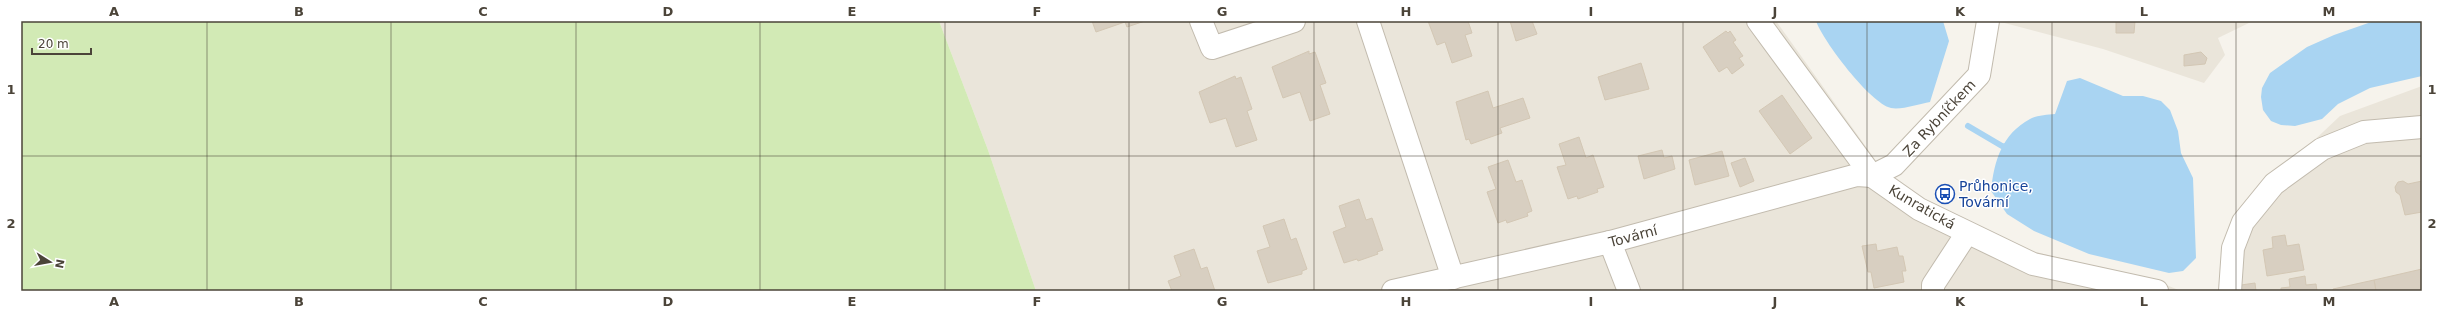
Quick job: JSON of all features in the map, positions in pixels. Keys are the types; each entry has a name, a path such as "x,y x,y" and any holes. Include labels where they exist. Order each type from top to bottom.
{"street":[{"path":"1201,21 1212,48 1294,21"},
{"path":"1368,21 1453,278"},
{"name":"Kunratická","path":"1758,21 1872,176 1919,209 2033,264 2157,291"},
{"name":"Za Rybníčkem","path":"1872,176 1894,165 1979,75 1988,21"},
{"path":"2230,291 2233,248 2243,222 2274,184 2322,149 2364,132 2422,127"},
{"name":"Tovární","path":"1393,291 1610,242 1857,175 1872,176"},
{"path":"1933,291 1933,285 1967,233"},
{"path":"1610,242 1629,291"}],"shaded area":[{"path":"939,21 1776,21 1879,165 1921,198 2016,247 2164,284 2181,291 1036,291 988,150"},
{"path":"1997,21 2253,21 2218,38 2225,55 2204,83 2103,49"},
{"path":"2422,86 2422,291 2224,291 2244,206 2340,116"}],"green space":[{"path":"21,21 939,21 988,150 1036,291 21,291"}],"water":[{"path":"1816,21 1943,21 1949,41 1930,102 1905,108 1891,108 1882,104 1860,84 1848,70 1820,30"},
{"path":"2374,21 2422,21 2422,76 2370,88 2338,104 2322,119 2295,126 2281,125 2271,121 2263,110 2261,97 2262,88 2270,73 2307,47 2334,35"},
{"path":"2080,78 2123,96 2143,96 2161,101 2170,110 2178,131 2181,153 2193,178 2196,258 2183,271 2169,273 2089,254 2034,231 2007,214 1991,191 1994,169 2006,140 2020,125 2033,118 2042,115 2055,114 2067,81"}],"building":[{"path":"1092,21 1145,21 1127,27 1125,22 1096,32"},
{"path":"1428,21 1468,21 1472,33 1465,35 1472,56 1452,63 1445,42 1437,45"},
{"path":"1510,21 1532,21 1537,34 1516,41"},
{"path":"2116,21 2135,21 2134,33 2116,33"},
{"path":"1726,31 1728,33 1730,31 1736,40 1733,42 1743,56 1739,58 1744,65 1732,74 1727,67 1719,72 1703,47"},
{"path":"1309,51 1309,54 1315,52 1326,83 1320,85 1330,114 1310,121 1300,92 1283,98 1272,67"},
{"path":"2201,52 2207,58 2205,64 2184,66 2184,55"},
{"path":"1641,63 1649,89 1605,100 1598,77"},
{"path":"1235,76 1236,79 1241,77 1252,109 1247,111 1257,140 1236,147 1226,118 1210,123 1199,92"},
{"path":"1488,91 1493,108 1523,98 1530,118 1500,128 1502,133 1471,144 1469,139 1466,140 1456,102"},
{"path":"1782,95 1812,138 1790,154 1759,111"},
{"path":"1579,137 1586,158 1593,155 1604,187 1597,189 1598,192 1578,199 1577,196 1568,199 1557,167 1566,165 1559,144"},
{"path":"1662,150 1664,158 1672,156 1675,169 1644,179 1638,156"},
{"path":"1722,151 1729,176 1695,185 1689,160"},
{"path":"1745,158 1754,181 1740,187 1731,163"},
{"path":"1508,160 1516,182 1522,180 1532,211 1527,213 1528,216 1507,223 1506,220 1498,223 1487,192 1496,189 1488,167"},
{"path":"2403,181 2408,184 2422,181 2422,212 2405,215 2400,195 2396,192 2395,187 2398,182"},
{"path":"1359,199 1366,220 1372,218 1383,250 1377,252 1378,254 1358,261 1357,259 1344,263 1333,232 1346,227 1339,206"},
{"path":"1284,219 1291,240 1296,238 1307,269 1302,271 1302,274 1268,283 1257,251 1270,247 1263,226"},
{"path":"2285,235 2287,246 2299,244 2304,270 2267,276 2263,250 2273,248 2272,237"},
{"path":"1876,244 1877,251 1897,247 1899,256 1903,256 1906,271 1902,271 1904,282 1874,288 1871,272 1868,272 1862,246"},
{"path":"1194,249 1201,269 1207,267 1215,291 1172,291 1168,281 1181,276 1174,256"},
{"path":"2422,269 2422,291 2376,291 2374,280"},
{"path":"2305,276 2306,285 2316,284 2317,291 2281,291 2281,288 2290,287 2289,279"},
{"path":"2374,280 2376,291 2333,291 2333,289"},
{"path":"2255,283 2256,291 2242,291 2241,285"}],"waterway":[{"path":"1968,126 2002,146 2009,147"}],"place":[{"name":"Průhonice, Tovární","path":"1945,194"}]}
